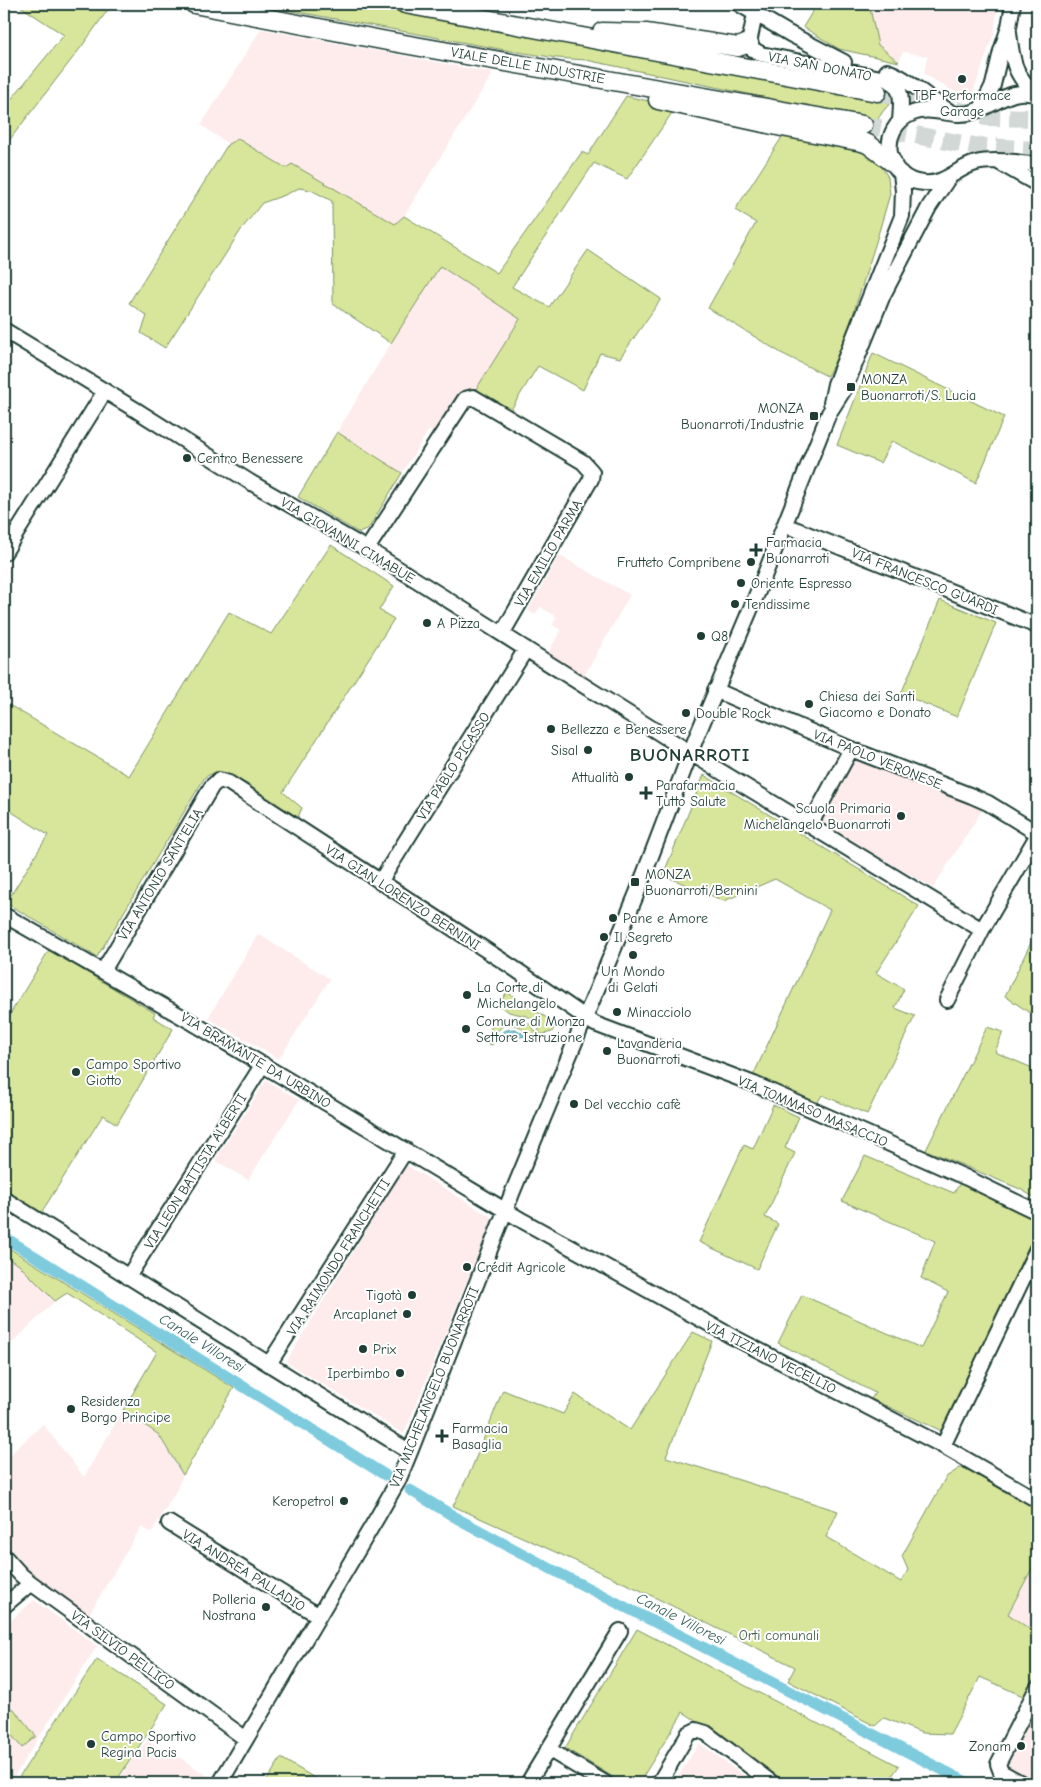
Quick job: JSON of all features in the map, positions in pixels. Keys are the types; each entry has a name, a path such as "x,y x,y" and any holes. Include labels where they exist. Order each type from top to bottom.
{"main road":[{"name":"VIALE DELLE INDUSTRIE","path":"194,4 387,41 863,125"},
{"path":"405,4 877,92"},
{"path":"549,31 646,33 738,48 749,43"},
{"path":"528,65 556,78 782,127 862,142 897,168"}],"street":[{"name":"VIA SAN DONATO","path":"739,4 790,34 844,62"},
{"path":"981,109 993,86 1009,27 1013,4"},
{"path":"755,14 749,43 879,69 898,76 954,115"},
{"path":"1009,27 1015,68 1026,84 1037,95"},
{"name":"VIA SAN DONATO","path":"749,43 751,48 761,54 886,79 894,83 900,90 900,121"},
{"path":"1037,95 1028,92 1012,94 968,114 954,115 920,111 900,121 890,137 890,156 897,168 912,181 921,183 938,182 974,164 997,162 1037,163 1037,179"},
{"path":"997,162 1037,184"},
{"name":"VIA MICHELANGELO BUONARROTI","path":"829,413 835,384 902,216 903,191 897,168"},
{"name":"VIA MICHELANGELO BUONARROTI","path":"220,1783 398,1481 637,892 715,690 785,525 829,413 844,388 882,295 937,193 949,178"},
{"name":"VIA GIOVANNI CIMABUE","path":"4,330 250,482 367,549 691,752 982,930"},
{"path":"4,553 105,391"},
{"name":"VIA EMILIO PARMA","path":"367,549 465,399 473,397 583,462 592,472 591,479 502,634"},
{"name":"VIA FRANCESCO GUARDI","path":"785,525 1037,626"},
{"name":"VIA PABLO PICASSO","path":"380,882 526,649"},
{"name":"VIA PAOLO VERONESE","path":"715,690 851,749 980,800 1037,834 982,930 947,1000"},
{"path":"810,825 851,749"},
{"name":"VIA GIAN LORENZO BERNINI","path":"219,780 229,783 512,967 586,1018"},
{"name":"VIA ANTONIO SANT'ELIA","path":"103,971 212,786 219,780"},
{"name":"VIA BRAMANTE DA URBINO","path":"4,915 263,1064 506,1211"},
{"name":"VIA TOMMASO MASACCIO","path":"586,1018 595,1024 754,1084 967,1178 1037,1212"},
{"name":"VIA LEON BATTISTA ALBERTI","path":"128,1277 263,1064"},
{"name":"VIA RAIMONDO FRANCHETTI","path":"270,1364 406,1150"},
{"path":"4,1199 410,1452"},
{"name":"VIA TIZIANO VECELLIO","path":"506,1211 733,1338 943,1446 1037,1500"},
{"path":"943,1446 1037,1249"},
{"name":"VIA ANDREA PALLADIO","path":"168,1523 318,1616"},
{"name":"VIA SILVIO PELLICO","path":"4,1556 31,1583 246,1739"},
{"path":"4,1606 31,1583"},
{"path":"528,1783 620,1631"},
{"path":"1021,1783 1001,1772 998,1764 1037,1688"},
{"path":"659,1783 688,1734 696,1730 706,1733 772,1783"},
{"path":"548,1749 605,1783"}],"shaded area":[{"path":"869,4 998,4 994,33 970,101 924,74 927,56 903,52 899,62 878,45"},
{"path":"261,29 493,73 404,216 395,224 292,165 286,168 238,139 228,144 201,125"},
{"path":"440,266 520,319 475,391 461,391 433,432 428,431 402,473 337,432"},
{"path":"559,555 630,595 584,676 547,655 561,630 552,625 557,617 540,607 535,615 528,611"},
{"name":"Scuola Primaria Michelangelo Buonarroti","path":"856,757 983,809 933,888 820,822"},
{"path":"258,934 330,979 279,1059 208,1018"},
{"path":"266,1080 299,1100 248,1180 215,1160"},
{"path":"406,1165 493,1218 404,1434 286,1362"},
{"path":"4,1256 19,1265 55,1301 4,1351"},
{"path":"123,1410 159,1435 183,1475 175,1493 151,1533 141,1527 88,1616 28,1573 4,1545 4,1460 43,1424 84,1477"},
{"path":"1037,1559 1037,1634 1008,1615"},
{"path":"34,1600 97,1646 10,1783 4,1783 4,1626"},
{"path":"1037,1700 1037,1783 1034,1783 1003,1767"},
{"path":"147,1741 179,1757 209,1777 206,1783 118,1783 128,1765"},
{"path":"699,1743 754,1783 674,1783"}],"green space":[{"path":"17,4 112,4 4,147 4,108 64,35"},
{"path":"254,4 360,4 507,32 884,81 896,99 876,122 868,139 866,138 868,119 586,60 557,58 505,50"},
{"path":"817,4 869,4 878,45 899,62 839,49 803,27"},
{"path":"626,96 676,107 627,179 594,163 512,287 549,307 588,250 661,299 620,358 600,353 583,390 538,366 510,411 475,391 520,319 440,266 391,343 333,304 332,201 311,190 299,188 262,203 241,230 165,348 141,333 147,316 129,303 228,144 238,139 286,168 292,164 395,224 404,216 497,273 582,152 588,155"},
{"path":"784,134 865,151 880,164 888,177 890,194 876,242 842,349 827,376 781,353 708,308 756,223 735,210"},
{"path":"873,353 1004,417 976,483 892,441 880,463 837,445"},
{"path":"337,432 402,473 370,526 359,533 298,497"},
{"path":"331,545 394,586 379,610 394,619 283,792 302,808 298,817 272,802 249,785 227,774 215,772 205,777 97,957 6,903 48,835 4,807 4,702 129,776 229,612 271,634"},
{"path":"940,600 996,623 957,717 901,694"},
{"path":"704,775 919,906 876,973 904,989 895,1008 915,1016 867,1114 822,1095 816,1105 752,1078 830,910 775,879 724,901 663,875"},
{"path":"1037,930 1037,998 1030,1013 1005,996"},
{"name":"Campo Sportivo Giotto","path":"49,950 155,1013 153,1017 173,1029 117,1124 103,1115 41,1213 4,1190 4,1024"},
{"path":"507,992 556,1024 552,1032 540,1035 533,1019 509,1012 498,1005"},
{"path":"507,1018 529,1023 537,1035 529,1037 516,1025 509,1025"},
{"path":"503,1019 504,1025 495,1033 492,1045 485,1042 493,1023"},
{"path":"987,1027 1003,1032 995,1052 1037,1070 1037,1199 1020,1189 926,1150"},
{"path":"773,1105 799,1117 785,1148 795,1153 765,1217 778,1224 757,1269 699,1242 744,1145 753,1149"},
{"path":"865,1156 954,1193 960,1183 1032,1218 1037,1228 942,1431 871,1399 875,1393 778,1343 802,1295 921,1348 948,1292 921,1278 935,1241 842,1201"},
{"path":"4,1245 234,1388 183,1475 159,1435 123,1410 157,1352 67,1293 55,1301 19,1265 4,1256"},
{"name":"Orti comunali","path":"693,1332 712,1341 666,1457 838,1511 826,1537 901,1582 908,1570 902,1556 946,1477 960,1468 977,1470 1037,1510 1037,1559 1008,1614 1037,1634 1037,1673 1025,1697 980,1677 950,1734 922,1733 884,1718 875,1726 788,1681 795,1667 642,1591 453,1506 471,1470 503,1390 563,1414 575,1394 630,1430"},
{"path":"637,1629 899,1766 887,1783 787,1783 683,1712 639,1783 623,1783 565,1748"},
{"name":"Campo Sportivo Regina Pacis","path":"97,1659 167,1704 115,1783 15,1783"},
{"path":"13,1708 36,1736 22,1748 4,1726 4,1715"},
{"path":"281,1758 323,1783 265,1783"}],"water":[{"path":"515,1029 525,1036 496,1042 503,1032"}],"waterway":[{"name":"Canale Villoresi","path":"4,1237 385,1475"},
{"name":"Canale Villoresi","path":"410,1490 460,1520 551,1569 968,1783"}],"tunnel":[{"path":"877,92 986,117 1037,118"},
{"path":"863,125 973,146 1037,150"}],"place":[{"name":"TBF Performace Garage","path":"962,79"},
{"name":"MONZA Buonarroti/S. Lucia","path":"851,387"},
{"name":"MONZA Buonarroti/Industrie","path":"814,416"},
{"name":"Centro Benessere","path":"187,458"},
{"name":"Farmacia Buonarroti","path":"756,550"},
{"name":"Frutteto Compribene","path":"751,562"},
{"name":"Oriente Espresso","path":"741,583"},
{"name":"Tendissime","path":"735,604"},
{"name":"A Pizza","path":"427,623"},
{"name":"Q8","path":"701,636"},
{"name":"Chiesa dei Santi Giacomo e Donato","path":"809,704"},
{"name":"Double Rock","path":"686,713"},
{"name":"Bellezza e Benessere","path":"551,729"},
{"name":"Sisal","path":"588,750"},
{"name":"Attualità","path":"629,777"},
{"name":"Parafarmacia Tutto Salute","path":"646,793"},
{"name":"Scuola Primaria Michelangelo Buonarroti","path":"901,816"},
{"name":"MONZA Buonarroti/Bernini","path":"635,882"},
{"name":"Pane e Amore","path":"613,918"},
{"name":"Il Segreto","path":"604,937"},
{"name":"Un Mondo di Gelati","path":"633,955"},
{"name":"La Corte di Michelangelo","path":"467,995"},
{"name":"Minacciolo","path":"617,1012"},
{"name":"Comune di Monza Settore Istruzione","path":"466,1029"},
{"name":"Lavanderia Buonarroti","path":"607,1051"},
{"name":"Campo Sportivo Giotto","path":"76,1072"},
{"name":"Del vecchio cafè","path":"574,1104"},
{"name":"Crédit Agricole","path":"467,1267"},
{"name":"Tigotà","path":"412,1295"},
{"name":"Arcaplanet","path":"407,1314"},
{"name":"Prix","path":"363,1349"},
{"name":"Iperbimbo","path":"400,1373"},
{"name":"Residenza Borgo Principe","path":"71,1409"},
{"name":"Farmacia Basaglia","path":"442,1436"},
{"name":"Keropetrol","path":"344,1501"},
{"name":"Polleria Nostrana","path":"266,1607"},
{"name":"Campo Sportivo Regina Pacis","path":"91,1744"},
{"name":"Zonam","path":"1021,1746"}],"district":[{"name":"BUONARROTI","path":"690,754"}]}
